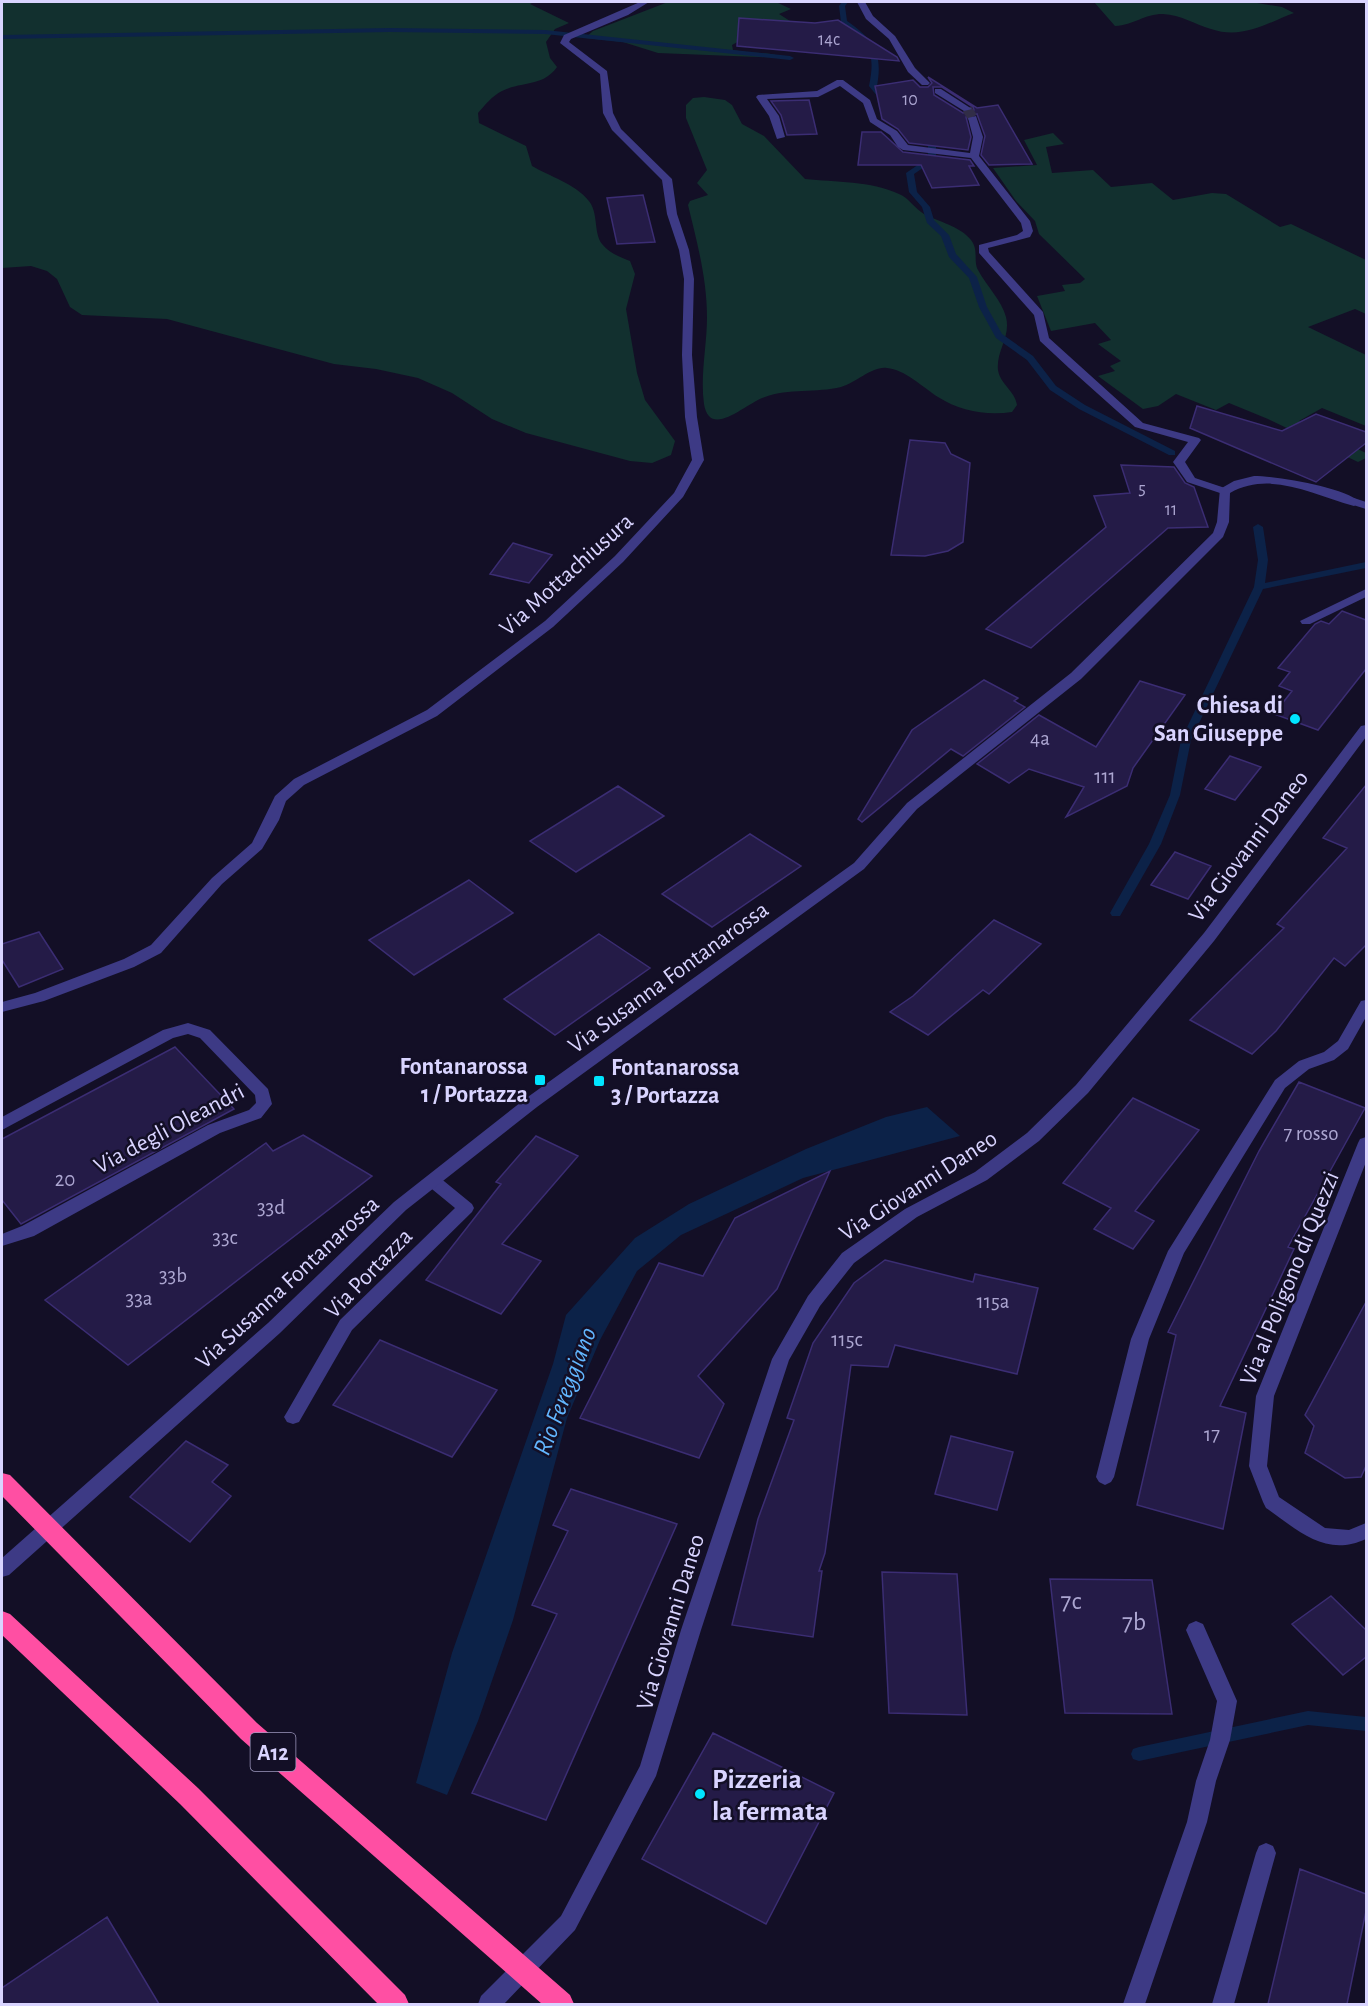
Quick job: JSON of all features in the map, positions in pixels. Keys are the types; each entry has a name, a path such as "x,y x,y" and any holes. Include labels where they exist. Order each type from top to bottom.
{"highway":[{"name":"A12","path":"2,1482 249,1731 561,2004"},
{"path":"2,1621 189,1796 396,2004"}],"street":[{"name":"Via Mottachiusura","path":"2,1008 80,982 129,963 156,949 217,881 257,846 272,820 280,799 299,782 432,713 549,624 619,559 679,495 698,460 691,417 687,355 689,279 684,250 672,214 667,179 617,130 608,113 604,73 564,43 567,37 625,13 645,2"},
{"path":"861,2 869,17 892,38 911,70 925,83"},
{"path":"780,137 774,116 761,97 818,94 840,82 867,102 873,120 894,134 901,145 906,148 974,156 1026,223 1028,231 1026,235 991,243 983,247 984,253 1039,314 1044,339 1139,425 1195,440 1179,462 1191,480 1224,491 1241,483 1271,480 1298,484 1360,504"},
{"path":"938,91 970,113 978,137 974,156"},
{"name":"Via Susanna Fontanarossa","path":"2,1569 274,1328 400,1206 531,1103 859,866 912,806 1076,676 1219,534 1223,522 1224,491"},
{"path":"1306,621 1366,593"},
{"name":"Via Giovanni Daneo","path":"489,2004 568,1923 649,1769 691,1630 781,1359 814,1301 848,1258 911,1213 981,1176 1033,1137 1082,1089 1209,937 1366,729"},
{"path":"1105,1477 1140,1339 1176,1251 1280,1084 1304,1065 1329,1056 1343,1045 1366,1005"},
{"name":"Via degli Oleandri","path":"2,1124 168,1034 188,1028 205,1034 262,1093 264,1104 255,1114 214,1129 28,1231 2,1240"},
{"name":"Via al Poligono di Quezzi","path":"1366,1143 1266,1396 1258,1466 1272,1502 1323,1536 1350,1538 1366,1531"},
{"name":"Via Portazza","path":"293,1417 346,1325 466,1208 433,1181"},
{"path":"1134,2004 1197,1822 1206,1781 1220,1740 1227,1701 1196,1630"},
{"path":"1223,2004 1266,1853"}],"green space":[{"path":"2,2 534,2 530,4 569,23 555,29 546,42 550,58 557,67 539,81 498,93 478,113 479,123 526,146 532,166 583,194 594,210 602,244 611,252 630,261 635,274 626,309 637,373 645,400 675,441 671,455 652,463 630,461 526,433 492,419 452,393 418,378 376,369 334,364 167,319 82,315 70,307 57,279 47,271 31,266 2,268"},
{"path":"668,2 776,2 791,9 779,14 790,21 789,29 743,39 732,45 733,50 773,54 785,58 658,53 623,42 585,38 593,31"},
{"path":"1094,2 1251,2 1282,7 1294,13 1254,29 1233,33 1222,32 1163,14 1115,26"},
{"path":"693,98 725,100 732,105 742,124 764,136 805,179 853,183 888,190 903,196 924,214 955,228 971,240 975,248 978,270 1001,305 1006,317 1007,331 999,357 998,370 1016,400 1017,405 1012,412 983,413 955,406 907,375 893,369 881,368 841,387 774,394 721,419 713,419 708,414 704,404 703,382 707,317 705,289 688,205 690,201 708,195 697,183 707,170 686,118 686,105"},
{"path":"1053,133 1064,144 1046,147 1052,173 1093,170 1111,187 1152,183 1173,200 1212,193 1226,194 1280,227 1291,224 1366,260 1366,314 1355,309 1308,327 1366,355 1366,426 1322,408 1299,421 1366,453 1366,458 1358,462 1229,403 1216,410 1176,394 1158,406 1143,409 1098,376 1115,371 1110,366 1121,361 1098,344 1111,340 1095,323 1051,331 1037,296 1065,291 1062,285 1080,283 1085,279 1039,234 1035,221 1016,201 993,168 1037,165 1024,140"}],"water":[{"name":"Rio Fereggiano","path":"927,1107 960,1136 803,1178 681,1235 637,1271 600,1340 567,1418 513,1620 478,1721 447,1795 416,1783 452,1653 553,1364 566,1315 635,1238 689,1204 806,1149 886,1117"}],"building":[{"path":"739,18 815,23 838,20 897,57 899,61 737,46"},
{"path":"928,77 977,108 998,105 1032,164 989,165 981,155 985,136 977,114 966,117 971,137 968,150 909,143 898,129 882,119 875,86 913,80 920,87 928,87 932,83","holes":["933,87 942,87 973,107 974,110 963,113 934,95"]},
{"path":"809,100 817,134 787,135 781,115 771,101"},
{"path":"862,132 881,132 903,152 970,160 974,166 969,166 979,185 932,188 921,165 858,165"},
{"path":"643,195 655,242 617,244 607,198"},
{"path":"1197,406 1282,431 1316,414 1366,432 1366,443 1316,482 1190,428"},
{"path":"910,440 945,443 951,454 970,463 963,542 948,551 925,556 891,555"},
{"path":"1121,465 1174,467 1185,483 1194,487 1208,527 1168,528 1031,648 986,629 1106,527 1094,496 1130,493"},
{"path":"513,543 552,555 529,583 490,574"},
{"path":"1342,611 1366,620 1366,669 1318,730 1274,714 1292,691 1279,686 1290,672 1278,668 1315,624 1321,621 1329,624"},
{"path":"984,680 1018,698 1014,701 1025,707 963,756 951,749 862,822 858,819 912,730"},
{"path":"1140,681 1185,695 1133,768 1127,786 1066,817 1084,787 1029,769 1009,783 977,764 1039,715 1096,747"},
{"path":"1230,756 1261,767 1235,800 1205,789"},
{"path":"1366,785 1366,945 1345,966 1334,958 1276,1031 1252,1054 1190,1020 1284,928 1277,924 1347,848 1323,838"},
{"path":"618,786 664,816 576,872 530,841"},
{"path":"750,834 801,866 712,927 662,894"},
{"path":"1175,852 1211,866 1188,899 1151,885"},
{"path":"469,880 513,913 414,975 369,940"},
{"path":"994,920 1041,944 989,994 983,990 928,1035 890,1012 913,996"},
{"path":"39,932 63,969 19,987 2,960 2,944"},
{"path":"599,934 650,968 555,1035 504,999"},
{"path":"175,1047 234,1109 21,1224 2,1200 2,1139"},
{"path":"1299,1082 1365,1108 1288,1247 1294,1249 1220,1406 1246,1413 1223,1529 1137,1505 1176,1335 1168,1332 1259,1151"},
{"path":"1133,1098 1199,1130 1135,1211 1154,1221 1133,1249 1094,1229 1111,1208 1063,1183"},
{"path":"303,1135 372,1176 128,1365 45,1300 266,1143 273,1151"},
{"path":"536,1136 578,1156 502,1244 541,1261 501,1314 426,1280 501,1184 496,1182"},
{"path":"830,1171 777,1289 698,1376 724,1404 699,1458 580,1418 659,1263 703,1276 735,1218"},
{"path":"885,1260 973,1282 975,1274 1038,1288 1017,1374 895,1345 888,1367 851,1365 825,1553 819,1571 822,1571 813,1637 732,1625 758,1519 794,1420 787,1418 813,1343 854,1283"},
{"path":"1366,1302 1366,1466 1361,1477 1345,1478 1305,1453 1314,1426 1305,1415"},
{"path":"380,1340 497,1390 452,1457 333,1405"},
{"path":"951,1436 1013,1452 997,1510 935,1494"},
{"path":"186,1441 228,1465 212,1482 231,1496 190,1542 130,1497"},
{"path":"571,1489 677,1524 546,1820 472,1793 557,1614 532,1605 568,1531 553,1525"},
{"path":"882,1572 957,1574 967,1715 889,1713"},
{"path":"1050,1579 1152,1580 1172,1714 1065,1713"},
{"path":"1331,1596 1366,1630 1366,1657 1343,1675 1292,1624"},
{"path":"713,1733 834,1793 766,1924 642,1859"},
{"path":"1300,1869 1366,1894 1366,1911 1347,2004 1268,2004"},
{"path":"107,1917 159,2004 2,2004 2,1988"}],"waterway":[{"path":"845,2 842,6 844,22 861,35 872,48 876,64 873,86 885,100"},
{"path":"2,37 390,30 545,32 790,58"},
{"path":"928,131 932,135 932,159 910,173 913,192 926,207 930,221 945,235 952,255 973,277 983,307 999,336 1030,358 1053,388 1082,407 1172,453"},
{"path":"1258,527 1263,560 1259,587"},
{"path":"1259,587 1366,565"},
{"name":"Rio Fereggiano","path":"1116,913 1155,844 1175,795 1186,740 1259,587"},
{"path":"1139,1754 1308,1718 1366,1724"}],"tunnel":[{"path":"967,109 973,118"}],"place":[{"name":"Chiesa di San Giuseppe","path":"1295,719"},
{"name":"Fontanarossa 1 / Portazza","path":"540,1080"},
{"name":"Fontanarossa 3 / Portazza","path":"599,1081"},
{"name":"Pizzeria la fermata","path":"700,1794"}]}
